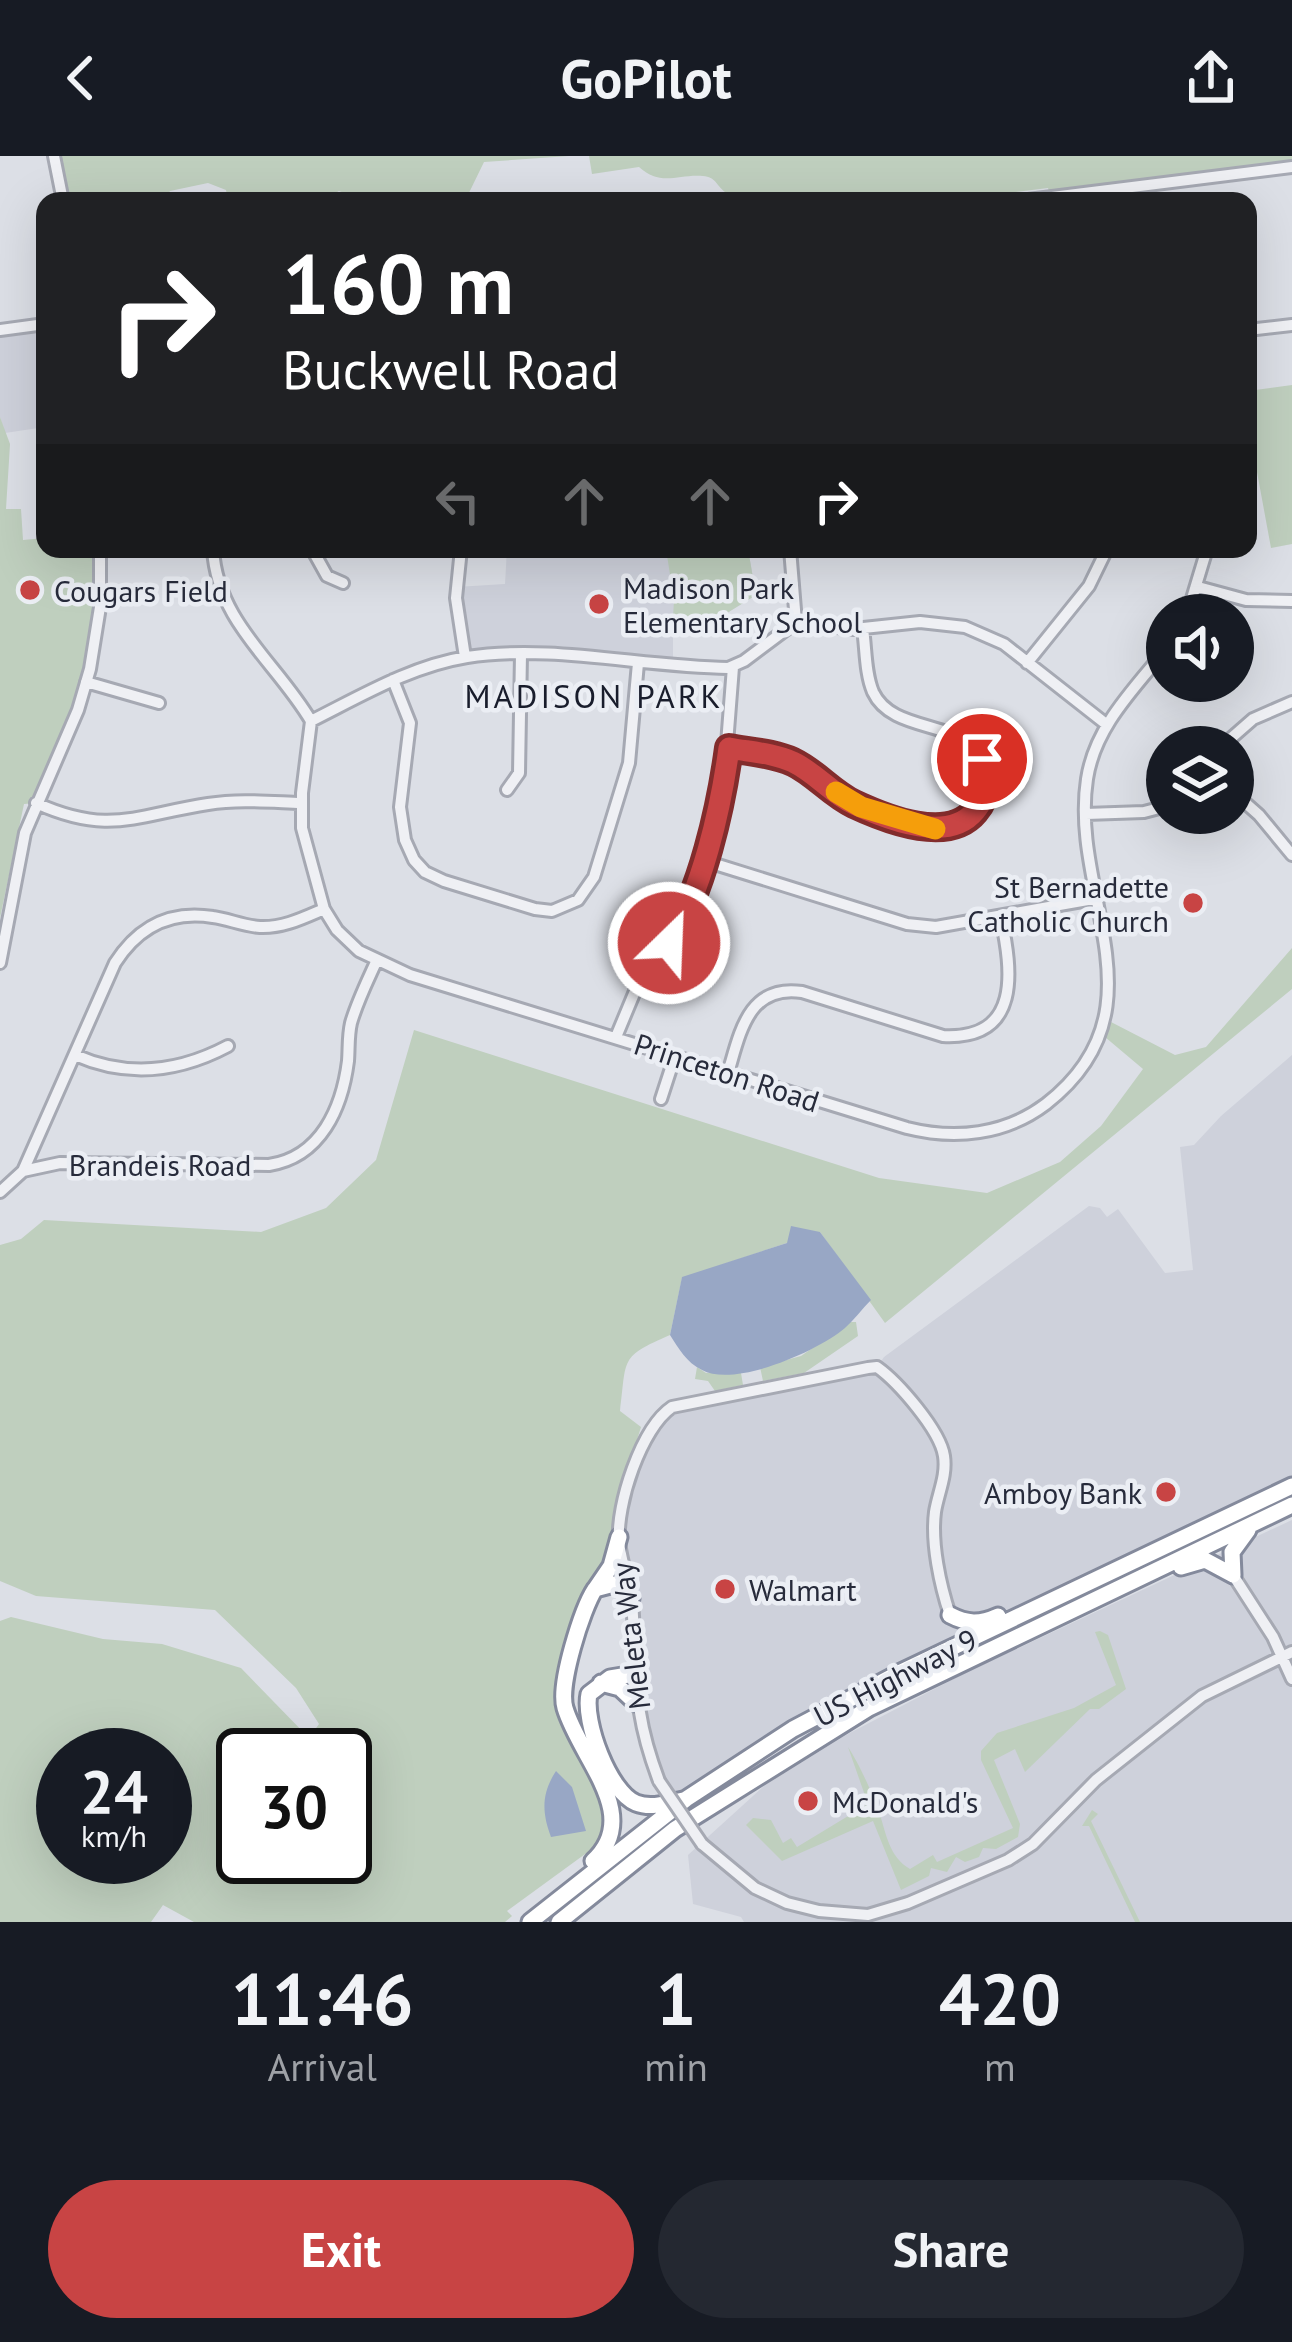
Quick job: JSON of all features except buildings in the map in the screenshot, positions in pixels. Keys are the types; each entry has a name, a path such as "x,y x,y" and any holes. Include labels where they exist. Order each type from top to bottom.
{"highway":[{"name":"US Highway 9","path":"528,1922 686,1799 773,1740 901,1672 1292,1486"},
{"name":"US Highway 9","path":"559,1922 675,1829 823,1735 901,1692 1292,1505"},
{"path":"1233,1575 1232,1552 1254,1523"},
{"path":"528,1922 607,1848 613,1836 610,1806 564,1697 580,1629 611,1566 619,1537"},
{"path":"1112,1590 1197,1560 1210,1561 1233,1575"},
{"path":"901,1672 950,1643 950,1615 964,1623 985,1622 1059,1587 1090,1582"},
{"path":"596,1589 614,1584 632,1598"},
{"path":"634,1674 601,1683 590,1694 587,1712 599,1750 618,1788 629,1799 643,1804 686,1799"},
{"path":"601,1683 620,1688 636,1703"}],"street":[{"path":"53,156 61,192"},
{"path":"1092,192 1292,167"},
{"path":"0,330 36,325"},
{"path":"1257,329 1292,325"},
{"path":"0,963 18,866 36,803 86,682 100,607 100,558"},
{"path":"214,558 219,586 232,616 311,721 393,680 465,658 521,654 733,667 796,622 863,629 920,622 956,624 994,639 1106,724"},
{"path":"317,558 323,571 343,583"},
{"path":"460,558 456,598 465,658"},
{"path":"791,558 796,622"},
{"path":"1028,663 1089,586 1103,558"},
{"path":"1195,594 1205,558"},
{"path":"1198,587 1246,600 1292,601"},
{"path":"729,748 790,761 854,804 924,827 943,829 970,816 986,785 978,752 962,738 902,719 884,708 869,679 863,629"},
{"path":"507,790 518,772 521,654"},
{"path":"393,680 410,723 400,807 405,840 418,865 449,883 535,910 552,910 578,901 595,877 629,763 638,663"},
{"path":"616,1037 638,984 682,919 702,860 729,748 733,667"},
{"name":"Princeton Road","path":"311,721 301,803 304,844 324,909 343,937 376,962 928,1133 967,1135 1015,1122 1063,1089 1088,1056 1100,1030 1110,981 1086,814 1088,775 1106,724 1146,674"},
{"path":"86,682 159,703"},
{"path":"1245,726 1292,702"},
{"path":"36,803 71,818 102,823 219,802 301,803"},
{"path":"1086,814 1146,811"},
{"path":"1254,811 1292,855"},
{"path":"702,860 907,924 936,927 1099,898"},
{"path":"0,1192 23,1171 125,947 168,917 189,914 256,927 281,926 324,909"},
{"path":"728,1073 748,1013 764,997 781,991 802,992 943,1036 982,1027 998,1013 1010,987 1001,918"},
{"name":"Brandeis Road","path":"23,1171 60,1163 269,1165 298,1156 332,1119 347,1066 352,1019 376,962"},
{"path":"75,1055 109,1067 175,1068 227,1046"},
{"path":"661,1099 675,1056"},
{"name":"Meleta Way","path":"950,1615 934,1517 945,1474 944,1453 892,1378 877,1367 672,1407 650,1428 629,1484 619,1537 632,1598 636,1703 659,1781 702,1844 755,1888 787,1903 868,1915 908,1904 1008,1859 1033,1844 1096,1780 1202,1696 1287,1654"},
{"path":"1233,1575 1287,1654 1292,1679"}],"shaded area":[{"path":"36,325 36,428 5,433 0,417 0,330"},
{"name":"Madison Park Elementary School","path":"506,558 750,558 756,595 719,618 673,618 673,665 521,654 465,657 456,587 505,584"},
{"path":"1292,1055 1292,1486 901,1672 674,1804 646,1746 633,1611 619,1537 630,1484 661,1414 877,1367 884,1357 1089,1206 1100,1208 1107,1217 1118,1209 1165,1273 1193,1270 1180,1147 1194,1145"},
{"path":"1292,1520 1292,1922 744,1922 741,1917 693,1904 688,1855 765,1785 846,1735 965,1673"}],"green space":[{"path":"54,156 569,156 484,162 469,192 226,192 208,183 169,192 61,192"},
{"path":"589,156 1292,156 1292,167 1091,192 1049,192 1048,188 726,192 703,176 662,178 639,167 592,174"},
{"path":"1292,385 1292,544 1271,548 1257,472 1257,390"},
{"path":"0,417 10,444 6,509 21,509 23,540 36,539 36,558 99,558 90,669 36,803 24,804 0,918"},
{"path":"667,558 750,558 756,595 719,618 673,618"},
{"path":"1292,948 1292,989 885,1323 820,1232 682,1278 670,1335 634,1355 625,1369 620,1411 641,1427 616,1509 609,1567 557,1693 607,1812 603,1841 507,1911 512,1916 505,1922 194,1922 163,1905 151,1922 0,1922 0,1621 11,1617 103,1639 162,1644 241,1668 299,1728 216,1728 216,1884 372,1884 372,1728 316,1728 319,1724 296,1688 215,1610 36,1596 0,1581 0,1245 21,1239 44,1220 261,1232 326,1208 376,1160 414,1030 879,1178 987,1193 1060,1162 1101,1126 1143,1069 1105,1037 1111,1022 1175,1055 1206,1047"},
{"path":"856,1322 858,1336 804,1373 763,1381 760,1367 801,1356"},
{"path":"697,1367 706,1373 741,1373 743,1385 715,1391 708,1381 695,1379"},
{"path":"1095,1632 1108,1635 1126,1689 1099,1709 1090,1709 1025,1772 1015,1749 994,1760 1020,1824 1018,1837 996,1849 983,1848 979,1857 965,1862 956,1857 947,1872 931,1868 929,1876 901,1890 873,1821 782,1861 746,1825 753,1818 771,1820 783,1843 791,1838 797,1847 868,1804 848,1747 893,1851 910,1869 933,1855 937,1862 1013,1828 981,1751 997,1733 1074,1708 1116,1685"},
{"path":"1092,1810 1098,1814 1091,1821 1140,1922 1135,1922 1089,1826 1082,1826"}],"water":[{"path":"791,1226 820,1232 871,1300 848,1325 797,1356 734,1374 696,1367 670,1335 682,1277 787,1243"},
{"path":"556,1771 572,1787 586,1831 551,1837 544,1804"}],"slow traffic":[{"path":"836,792 861,807 935,829"}],"place":[{"name":"Cougars Field","path":"30,590"},
{"name":"Madison Park Elementary School","path":"599,604"},
{"name":"St Bernadette Catholic Church","path":"1193,903"},
{"name":"Amboy Bank","path":"1166,1492"},
{"name":"Walmart","path":"725,1589"},
{"name":"McDonald's","path":"808,1801"}],"district":[{"name":"MADISON PARK","path":"594,695"}],"route":[{"path":"669,943 686,911 702,860 729,748 800,765 854,804 937,829 961,823 977,809 986,785 982,759"}]}
